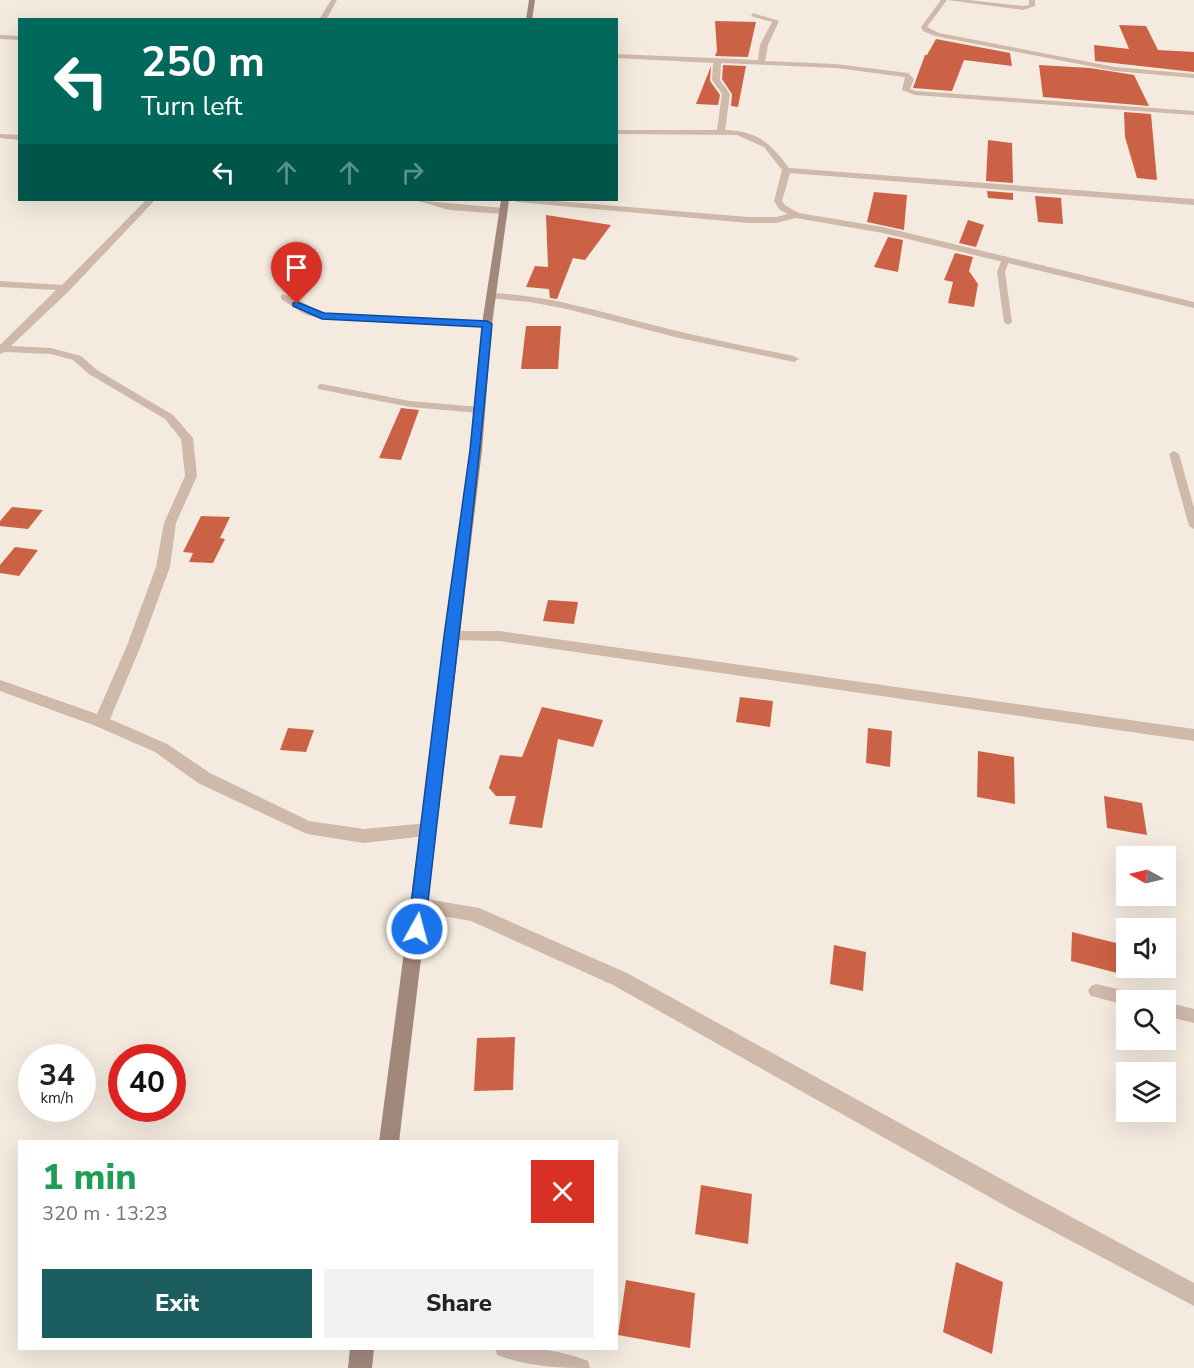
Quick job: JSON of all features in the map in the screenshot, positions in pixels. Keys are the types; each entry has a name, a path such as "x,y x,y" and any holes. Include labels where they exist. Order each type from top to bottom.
{"street":[{"path":"323,18 334,0"},
{"path":"529,18 532,0"},
{"path":"944,0 924,27 925,30 938,35 1115,69 1194,76"},
{"path":"950,0 1023,8 1032,6 1032,0"},
{"path":"753,15 776,21 764,45 761,61"},
{"path":"0,37 18,39"},
{"path":"618,56 761,61 903,73 909,77 906,90 924,94 1194,113"},
{"path":"717,61 716,80 724,88 726,94 721,132"},
{"path":"618,132 738,133 766,145 786,170 1194,202"},
{"path":"0,136 18,138"},
{"path":"786,170 778,201 783,208 796,215 883,231 1194,305"},
{"path":"1,350 66,288 112,237 150,201"},
{"path":"389,1140 420,906 479,410 487,324 504,205 449,207 423,201"},
{"path":"531,201 748,220 776,220 796,215"},
{"path":"0,284 66,288"},
{"path":"492,296 516,296 545,301 702,340 794,359"},
{"path":"285,297 308,312 322,316 487,324"},
{"path":"1,350 51,351 77,358 93,372 169,417 187,438 191,476 170,523 163,567 133,648 101,722"},
{"path":"322,387 410,404 479,410"},
{"path":"451,636 499,636 1194,735"},
{"path":"0,685 101,722 161,748 204,778 307,827 364,836 428,830"},
{"path":"420,906 473,913 620,979 1017,1200 1194,1295"},
{"path":"360,1368 362,1350"}],"lane":[{"path":"1005,261 1001,272 1008,322"},
{"path":"1174,454 1194,526"},
{"path":"1096,991 1116,996"},
{"path":"1176,1012 1194,1016"},
{"path":"512,1350 581,1368"}],"building":[{"path":"715,21 756,22 748,57 715,56 717,51"},
{"path":"1119,25 1146,26 1158,50 1194,52 1194,72 1095,61 1094,45 1129,49"},
{"path":"936,39 1010,53 1012,66 964,60 952,91 913,88 925,55"},
{"path":"723,65 746,66 738,107 731,106 732,94 722,79"},
{"path":"1039,65 1090,68 1134,75 1149,106 1043,97"},
{"path":"711,66 710,81 720,95 718,105 696,104"},
{"path":"1124,112 1151,114 1157,180 1137,178 1125,137"},
{"path":"988,140 1012,143 1013,183 986,181"},
{"path":"987,191 1013,193 1013,200 988,198"},
{"path":"874,192 907,195 904,230 867,222"},
{"path":"1035,196 1061,198 1063,224 1038,222"},
{"path":"546,215 611,225 585,260 573,258 557,299 550,298 549,289 526,287 535,266 548,267"},
{"path":"968,220 984,225 976,247 959,243"},
{"path":"888,237 903,240 898,272 874,267"},
{"path":"955,253 973,257 969,271 978,284 974,307 948,303 953,282 944,280"},
{"path":"526,326 561,326 558,369 521,369"},
{"path":"401,408 419,410 401,460 379,458"},
{"path":"12,507 43,510 28,529 0,526 0,521"},
{"path":"201,516 230,517 220,538 225,539 213,563 189,562 193,553 183,552"},
{"path":"15,547 38,550 19,576 0,573 0,565"},
{"path":"548,600 578,602 574,624 543,621"},
{"path":"740,697 773,701 770,727 736,722"},
{"path":"542,707 603,720 593,747 558,739 542,828 509,824 516,796 496,796 489,788 500,755 522,757"},
{"path":"288,728 314,730 306,752 280,750"},
{"path":"868,728 892,731 890,767 866,763"},
{"path":"978,751 1014,757 1015,804 977,797"},
{"path":"1104,796 1142,803 1147,835 1107,828"},
{"path":"1072,932 1116,943 1116,973 1071,961"},
{"path":"834,945 866,952 863,991 830,984"},
{"path":"515,1037 513,1090 474,1091 477,1038"},
{"path":"701,1185 752,1194 748,1244 695,1234"},
{"path":"956,1262 1003,1282 992,1354 943,1332"},
{"path":"626,1280 695,1293 690,1348 618,1335"}],"route":[{"path":"297,304 308,312 322,316 487,324 476,450 451,636 417,929"}]}
